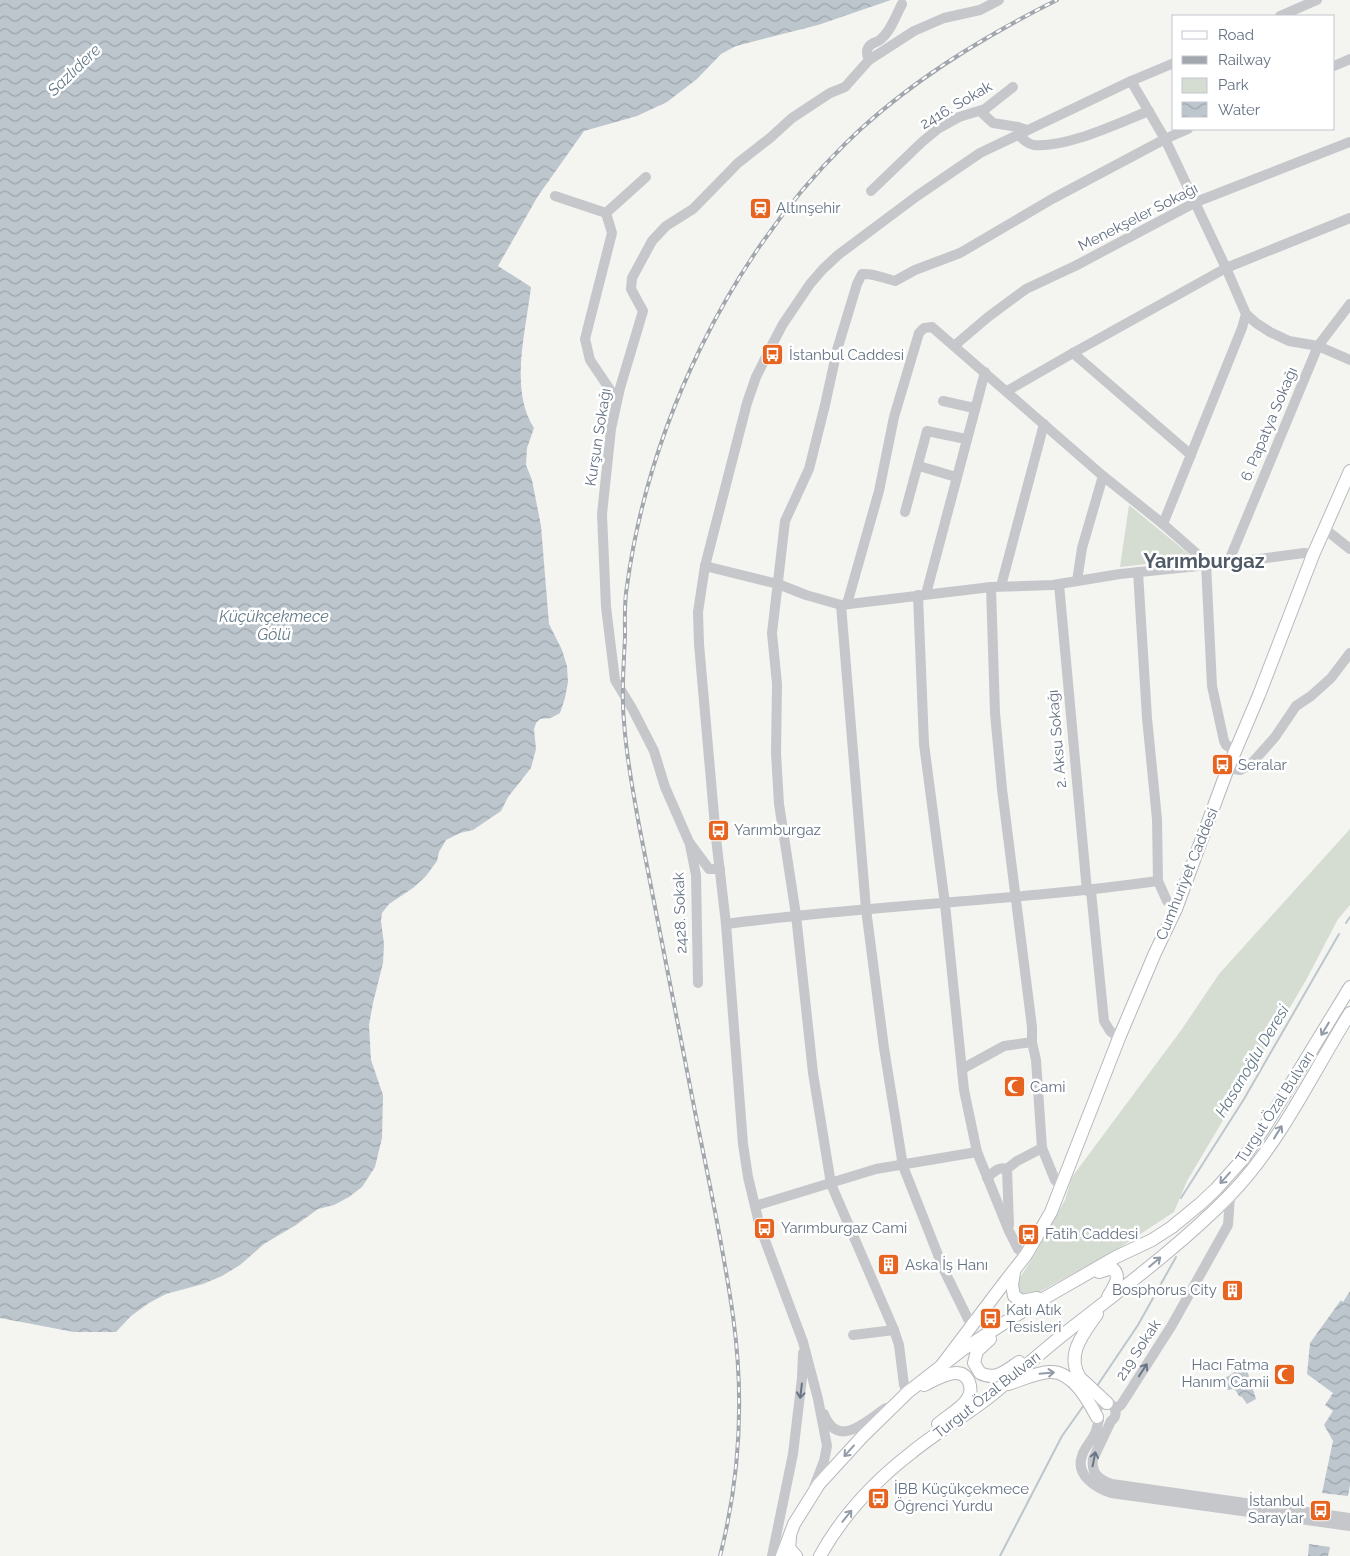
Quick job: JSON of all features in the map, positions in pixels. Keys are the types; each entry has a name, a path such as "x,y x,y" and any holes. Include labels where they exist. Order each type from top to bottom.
{"main road":[{"name":"Cumhuriyet Caddesi","path":"942,1365 1014,1272 1052,1212 1119,1038 1176,909 1228,768 1259,695 1313,556 1350,471"},
{"name":"Turgut Özal Bulvarı","path":"782,1556 794,1524 820,1484 862,1437 908,1392 962,1350 1029,1307 1116,1257 1152,1240 1172,1227 1216,1189 1242,1160 1264,1128 1350,987"},
{"name":"Turgut Özal Bulvarı","path":"820,1556 833,1533 861,1498 911,1453 984,1401 1185,1237 1230,1196 1254,1168 1274,1138 1350,1012"},
{"path":"1014,1272 1012,1291 1014,1296 1022,1302 1055,1292 1112,1268 1118,1275 1118,1279 1104,1304 1078,1341 1075,1350 1076,1367 1080,1378 1111,1406"},
{"path":"1029,1307 977,1351 974,1363 980,1373 992,1377 999,1375 1050,1339 1083,1320"},
{"path":"908,1392 948,1374 957,1372 964,1375 968,1380 971,1391 965,1402 937,1425 911,1453"},
{"path":"1000,1387 1040,1374 1055,1372 1063,1374 1090,1402 1098,1419"},
{"path":"794,1524 789,1548 796,1556"},
{"path":"810,1556 833,1533"}],"street":[{"name":"Kurşun Sokağı","path":"720,869 709,869 689,842 665,787 654,751 615,680 606,606 602,514 611,429 617,400 643,311 631,289 632,278 652,241 666,226 693,209 738,163 792,118 830,93 845,86 869,60 914,31 944,18 980,10 999,0"},
{"path":"1282,15 1317,0"},
{"name":"Kurşun Sokağı","path":"869,60 868,49 872,43 880,40 889,29 902,4"},
{"path":"1335,66 1350,59"},
{"path":"808,1502 824,1461 827,1446 818,1399 803,1342 766,1245 755,1206 743,1144 726,924 698,644 698,612 705,566 756,377 783,324 823,269 838,255 909,202 980,153 1131,81 1172,64"},
{"path":"1131,81 1165,139 1196,202 1246,314 1256,324 1289,341 1318,346 1350,360"},
{"name":"2416. Sokak","path":"871,191 939,128 959,117 980,111 1013,87"},
{"path":"980,111 993,122 1018,127 1023,132 1025,141 1032,145 1068,142 1149,111"},
{"path":"818,1399 828,1423 843,1432 858,1427 908,1392 904,1385 899,1345 894,1330 831,1184 813,1073 796,915 779,804 776,754 777,684 772,633 785,521 809,469 837,350 857,284 862,274 872,273 895,281 915,270 960,254 1052,199 1186,130"},
{"name":"Menekşeler Sokağı","path":"954,346 988,317 1026,289 1075,266 1196,202 1350,142"},
{"path":"606,213 646,177"},
{"path":"555,196 606,213"},
{"path":"606,213 612,233 585,339 590,360 617,400"},
{"path":"1006,391 1226,268 1350,218"},
{"name":"6. Papatya Sokağı","path":"1228,563 1318,346 1350,304"},
{"path":"1164,524 1246,314"},
{"path":"972,1326 944,1270 903,1166 884,1048 866,910 844,604 879,490 896,409 919,333 924,328 932,328 954,346 1103,476 1164,524 1206,564 1212,686 1224,741 1226,745 1235,751"},
{"path":"1073,352 1191,455"},
{"path":"984,372 922,594 924,744 945,904 964,1090 977,1152 1009,1231 1018,1249 1026,1255"},
{"path":"943,401 974,408"},
{"path":"1044,424 996,586 995,713 1002,789 1032,1027 1032,1042 1036,1060 1042,1148 1055,1180 1061,1186"},
{"path":"906,512 927,431 966,439"},
{"path":"919,466 956,477"},
{"path":"1077,581 1082,548 1103,476"},
{"path":"1325,529 1350,549"},
{"path":"705,566 778,584 806,595 844,604 996,586 1059,584 1138,572 1304,553 1313,556"},
{"path":"1138,572 1147,718 1157,820 1158,882 1167,901 1176,909"},
{"name":"2. Aksu Sokağı","path":"1059,584 1089,891 1104,1021 1110,1032 1119,1038"},
{"path":"1228,768 1240,770 1251,764 1274,737 1296,706 1311,696 1330,678 1350,654"},
{"name":"2428. Sokak","path":"689,842 696,875 698,983"},
{"path":"726,924 796,915 1089,891 1158,882"},
{"path":"962,1068 1004,1046 1032,1042"},
{"path":"987,1178 996,1170 1007,1169 1017,1161 1042,1148"},
{"path":"755,1206 876,1169 903,1166 977,1152"},
{"path":"1007,1169 1009,1231"},
{"name":"219 Sokak","path":"1111,1406 1121,1405 1172,1325 1228,1226 1230,1196"},
{"path":"853,1335 894,1330"},
{"path":"772,1556 792,1454 802,1378 803,1342"},
{"path":"1350,1518 1104,1482 1094,1472 1092,1465 1096,1451 1116,1415 1111,1406 1101,1404 1097,1409 1098,1419 1094,1435 1082,1456 1081,1464 1090,1482 1100,1489 1111,1493 1350,1526"},
{"path":"1098,1419 1105,1423 1111,1422"}],"green space":[{"path":"1129,505 1190,555 1192,559 1120,567"},
{"path":"1350,829 1350,905 1338,919 1305,982 1187,1181 1174,1212 1119,1248 1034,1295 1017,1295 1017,1282 1034,1256 1065,1200 1072,1177 1182,1029 1219,974"}],"water":[{"name":"Küçükçekmece Gölü","path":"0,0 891,0 818,25 736,46 721,54 697,79 667,102 637,116 584,131 538,196 498,266 531,287 521,359 522,396 526,413 534,428 527,448 526,465 532,480 541,526 549,624 562,650 567,666 568,682 560,713 551,718 540,719 536,723 534,729 536,749 531,768 508,797 501,811 473,830 460,833 446,840 439,852 437,861 426,876 413,888 389,904 382,913 383,963 369,1025 371,1060 383,1095 382,1138 375,1167 362,1187 334,1205 318,1209 264,1244 240,1265 222,1276 203,1284 166,1294 149,1303 131,1316 116,1332 74,1332 0,1318"},
{"path":"1350,1291 1350,1485 1348,1496 1322,1493 1333,1441 1324,1425 1333,1411 1325,1405 1333,1393 1307,1374 1310,1343 1341,1300 1343,1302"},
{"path":"1246,1367 1256,1399 1247,1404 1236,1391 1233,1389 1228,1390 1218,1379 1222,1379"},
{"path":"1309,1544 1330,1547 1328,1556 1308,1556"}],"waterway":[{"name":"Hasanoğlu Deresi","path":"1346,923 1350,917"},
{"name":"Hasanoğlu Deresi","path":"1181,1198 1244,1099 1339,934"},
{"name":"Hasanoğlu Deresi","path":"1097,1386 1138,1325 1176,1257"},
{"name":"Hasanoğlu Deresi","path":"1000,1556 1062,1436 1084,1405"}],"railway":[{"path":"720,1556 727,1527 736,1467 739,1406 736,1346 721,1243 639,825 626,747 623,710 625,604 638,525 654,464 675,405 701,346 732,291 766,238 804,188 869,121 920,81 973,46 1057,0"}],"place":[{"name":"Altınşehir","path":"760,208"},
{"name":"İstanbul Caddesi","path":"773,355"},
{"name":"Seralar","path":"1222,765"},
{"name":"Yarımburgaz","path":"718,830"},
{"name":"Cami","path":"1014,1087"},
{"name":"Yarımburgaz Cami","path":"765,1228"},
{"name":"Fatih Caddesi","path":"1029,1234"},
{"name":"Aska İş Hanı","path":"889,1265"},
{"name":"Bosphorus City","path":"1233,1290"},
{"name":"Katı Atık Tesisleri","path":"990,1319"},
{"name":"Hacı Fatma Hanım Camii","path":"1285,1374"},
{"name":"İBB Küçükçekmece Öğrenci Yurdu","path":"878,1498"},
{"name":"İstanbul Saraylar","path":"1320,1510"}],"district":[{"name":"Yarımburgaz","path":"1204,561"}],"water label":[{"name":"Sazlıdere","path":"74,70"}]}
